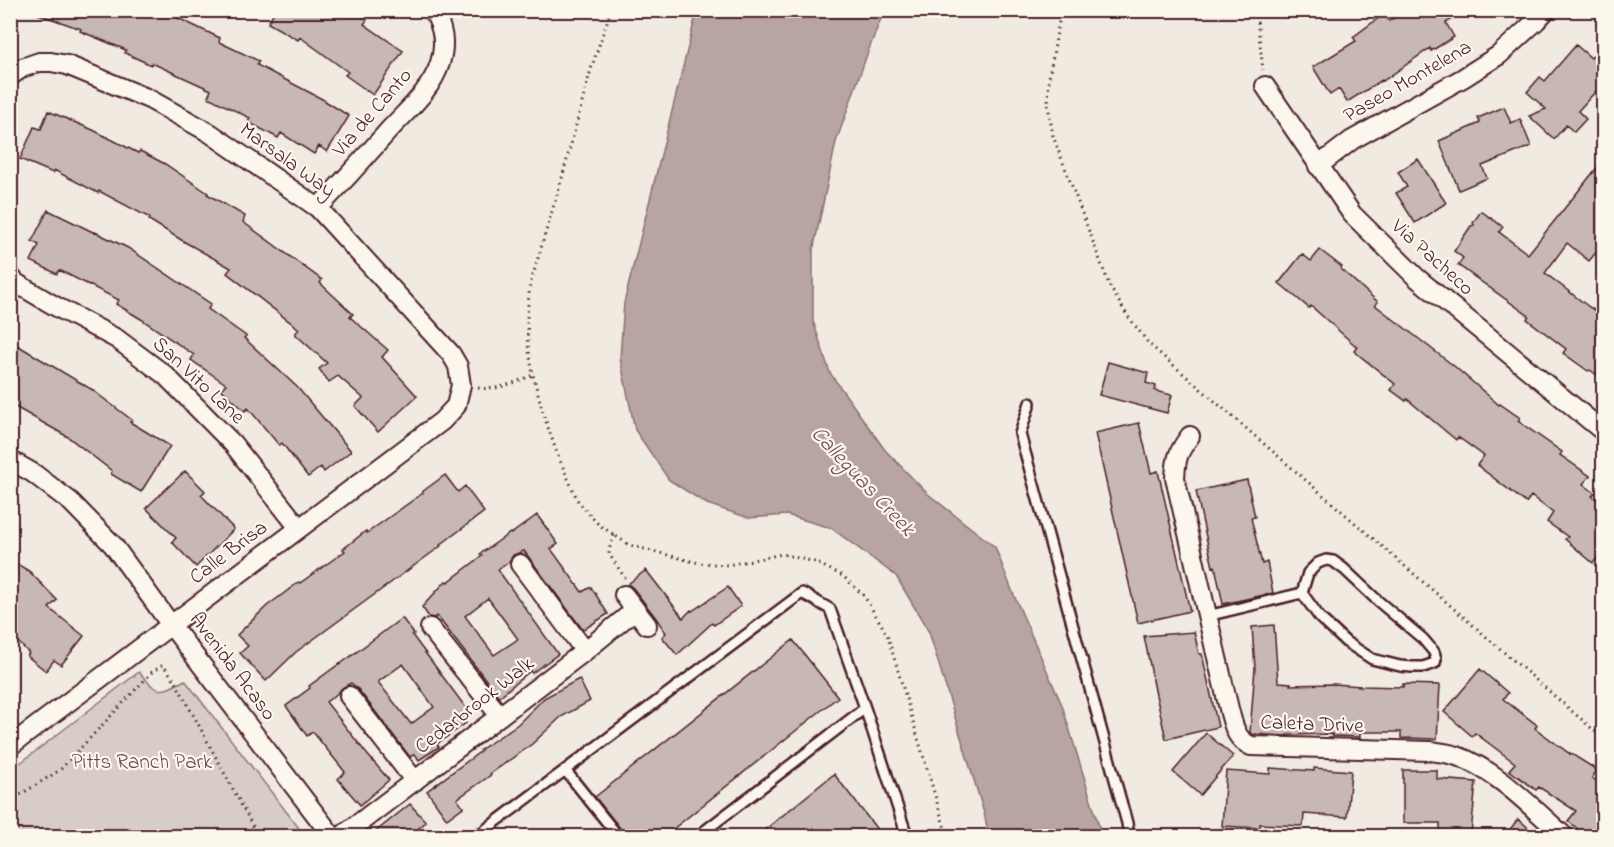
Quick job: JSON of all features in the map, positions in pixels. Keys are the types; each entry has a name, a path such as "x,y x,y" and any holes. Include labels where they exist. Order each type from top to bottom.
{"street":[{"name":"Via de Canto","path":"318,208 417,99 432,79 440,64 444,39 438,18 433,10"},
{"name":"Paseo Montelena","path":"1318,166 1352,140 1463,78 1499,55 1546,10"},
{"name":"Marsala Way","path":"16,72 39,62 67,65 149,99 210,133 318,208 451,354 458,366 461,385"},
{"name":"Via Pacheco","path":"1266,86 1352,214 1417,278 1604,432"},
{"name":"San Vito Lane","path":"10,276 16,283 55,306 117,339 165,375 233,444 299,528"},
{"name":"Calle Brisa","path":"10,747 442,421 456,406 461,385"},
{"name":"Caleta Drive","path":"1190,436 1179,450 1175,477 1237,736 1251,746 1430,751 1458,756 1479,765 1509,788 1564,837"},
{"name":"Avenida Acaso","path":"10,460 33,473 71,502 113,545 332,837"},
{"path":"520,564 585,651"},
{"path":"630,603 646,625"},
{"name":"Cedarbrook Walk","path":"342,837 585,651 630,603"},
{"path":"430,628 500,716"},
{"path":"349,696 415,781"}],"lane":[{"path":"1030,403 1020,435 1080,648 1129,837"},
{"path":"1326,560 1333,561 1423,639 1434,652 1437,659 1435,663 1412,667 1372,659 1346,642 1320,618 1302,593 1308,573 1318,563 1326,560"},
{"path":"477,837 802,593 830,609 907,837"},
{"path":"1208,616 1302,593"},
{"path":"698,837 865,708"},
{"path":"565,770 618,837"}],"path":[{"path":"611,10 591,69 530,285 527,335 533,375 558,456 579,501 598,524 629,544 699,563 728,565 782,554 814,562 843,576 864,596 887,634 947,837"},
{"path":"1061,10 1049,78 1048,105 1053,136 1110,287 1143,337 1604,739"},
{"path":"1256,10 1266,86"},
{"path":"461,385 483,389 508,385 533,375"},
{"path":"614,535 609,554 626,579 630,603"},
{"path":"10,801 60,770 152,672 163,665 174,679 260,837"}],"green space":[{"name":"Pitts Ranch Park","path":"139,672 159,690 170,688 185,680 305,836 11,836 11,770"}],"water":[{"name":"Calleguas Creek","path":"697,11 884,11 836,142 813,251 813,321 830,373 885,450 928,494 995,547 1062,705 1102,836 989,836 929,632 896,576 831,528 787,515 749,518 707,504 669,480 635,430 620,358 624,303"}],"building":[{"path":"35,10 161,10 220,38 219,42 259,61 257,65 349,116 327,152 319,146 314,154 281,133 278,138 248,122 250,118 208,97 211,90 125,53 126,50 80,31 81,29 35,13"},
{"path":"275,10 354,10 367,20 364,24 403,51 373,95 345,75 348,72 300,37 298,40 268,23"},
{"path":"1406,10 1464,10 1446,23 1454,37 1431,51 1430,48 1383,81 1347,102 1339,89 1330,95 1313,67 1356,41 1353,37 1384,14 1389,21"},
{"path":"1576,45 1591,58 1595,54 1604,61 1604,82 1578,111 1586,119 1574,132 1566,125 1554,139 1529,116 1546,109 1527,92 1540,77 1545,81"},
{"path":"1504,107 1511,123 1520,119 1531,146 1482,166 1487,178 1459,190 1439,141 1480,123 1478,118"},
{"path":"48,111 165,164 207,194 245,216 243,222 322,280 320,283 353,314 350,317 388,350 382,357 417,396 378,432 355,406 363,398 338,376 329,382 319,369 327,363 295,334 299,329 227,273 231,268 183,241 149,220 150,218 99,191 98,193 54,170 53,173 20,159 34,127 41,129"},
{"path":"1418,159 1446,203 1415,223 1396,193 1407,187 1398,172"},
{"path":"1604,159 1604,243 1589,261 1567,243 1545,273 1604,316 1604,380 1563,353 1566,349 1527,319 1529,316 1458,265 1463,258 1454,251 1474,225 1481,211 1503,227 1499,232 1528,254"},
{"path":"48,210 128,248 211,304 208,309 246,336 244,338 297,387 351,451 324,472 321,467 308,477 282,443 279,445 248,408 245,411 221,389 226,384 191,360 194,355 116,304 119,300 59,270 57,274 31,261 39,245 32,241"},
{"path":"1320,250 1342,267 1341,269 1378,302 1375,305 1454,366 1499,405 1520,418 1518,421 1562,452 1560,455 1590,476 1583,484 1595,493 1592,496 1604,505 1604,551 1593,563 1565,539 1568,537 1547,522 1553,513 1531,496 1526,503 1477,465 1484,456 1458,437 1456,440 1407,399 1406,401 1391,390 1395,384 1354,351 1357,347 1311,306 1309,308 1279,283 1302,254 1311,261"},
{"path":"17,345 91,389 132,420 130,422 170,446 141,492 111,474 112,471 68,437 10,404 10,356"},
{"path":"1108,362 1148,373 1146,383 1156,386 1155,391 1172,395 1167,413 1099,395"},
{"path":"1139,423 1151,473 1158,471 1190,611 1138,623 1095,433"},
{"path":"185,471 205,491 201,495 234,529 196,567 172,542 176,538 146,508"},
{"path":"445,475 458,492 465,486 484,512 296,652 266,681 240,653 248,646 237,635 267,606 345,551 343,549 366,531 367,533"},
{"path":"1247,480 1255,517 1251,518 1262,564 1267,562 1273,593 1223,604 1196,491"},
{"path":"537,515 558,544 551,549 582,592 591,587 608,614 583,630 524,551 513,555 509,562 498,570 558,654 532,673 530,671 499,697 437,616 429,617 422,607 446,581 448,582 482,556 480,554","holes":["488,598 518,639 494,655 465,616"]},
{"path":"10,560 29,571 57,600 49,608 84,636 61,665 54,660 46,671 27,656 29,653 10,634"},
{"path":"646,570 683,618 691,610 728,587 741,606 714,625 712,623 677,655 662,637 666,633 656,618 628,584"},
{"path":"402,618 469,712 462,717 466,723 437,744 439,747 419,760 415,754 410,757 358,689 351,683 342,688 326,702 389,780 360,805 338,779 345,772 313,732 307,736 286,706","holes":["403,664 434,707 411,724 378,682"]},
{"path":"1274,625 1278,682 1291,683 1290,685 1403,687 1403,684 1440,685 1437,739 1401,738 1401,732 1360,732 1360,737 1332,736 1332,734 1286,736 1252,734 1250,732 1255,668 1252,627"},
{"path":"1194,632 1199,654 1202,654 1218,727 1166,739 1144,636"},
{"path":"793,640 838,697 663,837 625,837 595,797"},
{"path":"1480,669 1508,693 1503,699 1537,725 1535,728 1570,754 1597,770 1592,778 1604,786 1604,831 1600,837 1588,837 1568,821 1576,811 1539,787 1536,790 1509,770 1515,763 1475,733 1472,736 1444,712"},
{"path":"579,679 590,701 561,717 532,744 457,799 463,807 447,819 427,791 518,724 544,698"},
{"path":"1206,733 1233,756 1200,795 1173,772"},
{"path":"1270,768 1351,771 1347,817 1304,814 1303,826 1260,824 1260,828 1222,826 1226,771 1270,774"},
{"path":"1403,770 1437,770 1437,779 1476,782 1471,834 1440,831 1440,823 1403,823"},
{"path":"834,774 883,837 756,837"},
{"path":"410,804 426,822 408,837 369,837"},
{"path":"1518,819 1539,837 1504,837"}]}
